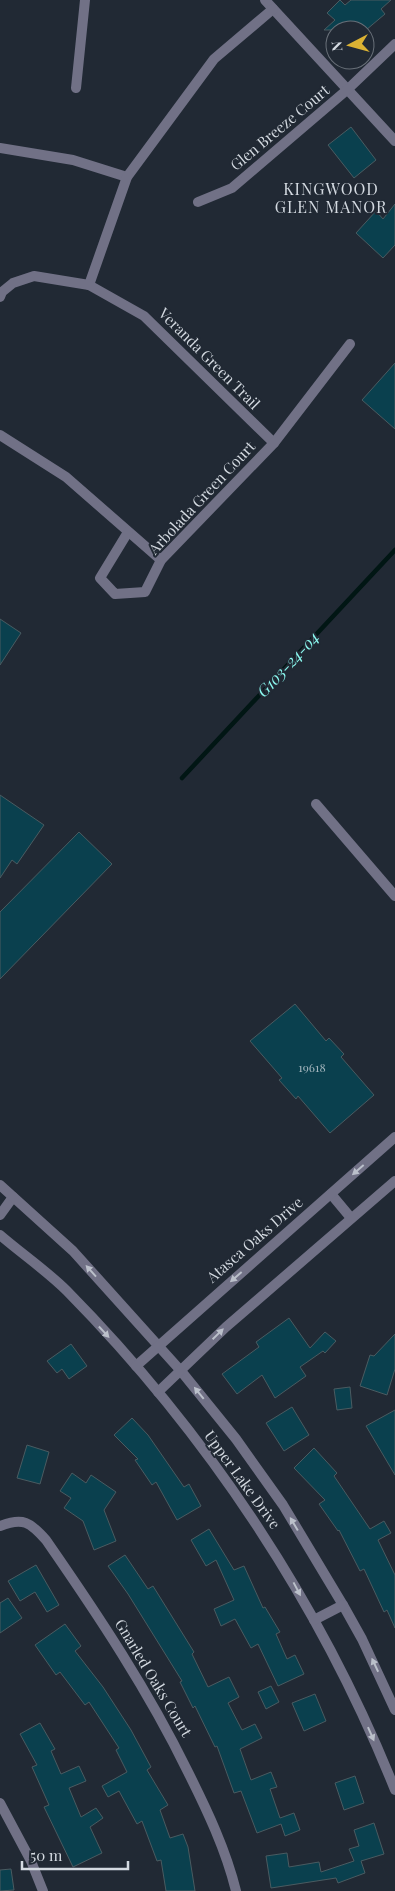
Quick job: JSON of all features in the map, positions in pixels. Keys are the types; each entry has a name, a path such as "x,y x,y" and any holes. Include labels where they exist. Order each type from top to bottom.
{"street":[{"path":"76,88 85,0"},
{"path":"265,0 395,141"},
{"path":"89,285 127,177 214,59 273,9"},
{"name":"Glen Breeze Court","path":"198,202 232,188 348,89 395,44"},
{"path":"0,148 73,160 127,177"},
{"name":"Veranda Green Trail","path":"0,297 2,292 13,283 34,276 89,285 144,316 274,444"},
{"name":"Arbolada Green Court","path":"128,532 100,578 115,594 145,592 161,560 274,444 350,344"},
{"path":"0,435 66,477 161,560"},
{"path":"316,804 395,896"},
{"name":"Atasca Oaks Drive","path":"136,1366 395,1137"},
{"path":"158,1392 226,1327 395,1181"},
{"name":"Upper Lake Drive","path":"0,1185 73,1251 181,1371 236,1439 283,1505 343,1605 362,1639 395,1710"},
{"path":"331,1194 352,1218"},
{"path":"0,1215 13,1197"},
{"name":"Upper Lake Drive","path":"0,1235 66,1290 136,1366 158,1392 246,1510 290,1576 314,1620 367,1724 395,1790"},
{"name":"Gnarled Oaks Court","path":"0,1526 13,1521 23,1521 35,1528 46,1540 134,1671 165,1725 203,1801 236,1891"},
{"path":"314,1620 343,1605"},
{"path":"0,1803 31,1861 43,1891"}],"building":[{"path":"340,0 345,5 351,0 391,0 381,9 385,14 375,22 375,20 335,20 327,13"},
{"path":"351,127 376,160 354,178 328,145"},
{"path":"395,204 395,245 383,258 356,233 376,211 383,219"},
{"path":"395,363 395,429 362,400"},
{"path":"0,619 21,633 0,665"},
{"path":"0,795 44,825 17,864 12,860 0,878"},
{"path":"79,832 112,864 0,979 0,912"},
{"path":"295,1004 326,1041 329,1038 344,1054 341,1057 374,1095 330,1133 298,1096 296,1099 279,1080 282,1078 250,1041"},
{"path":"289,1318 310,1348 325,1332 336,1341 325,1353 323,1351 300,1367 306,1376 275,1398 262,1375 237,1394 222,1374 259,1347 256,1342"},
{"path":"395,1334 395,1369 387,1395 360,1386 370,1355 374,1356"},
{"path":"71,1344 87,1366 69,1379 62,1369 57,1373 47,1361"},
{"path":"350,1387 352,1408 337,1410 334,1389"},
{"path":"292,1407 309,1435 284,1451 266,1423"},
{"path":"395,1410 395,1475 366,1426"},
{"path":"132,1418 148,1435 184,1487 189,1484 201,1506 177,1520 156,1482 152,1485 135,1460 138,1459 114,1435"},
{"path":"27,1445 49,1452 40,1484 17,1478"},
{"path":"314,1448 337,1473 334,1476 370,1529 384,1521 391,1533 378,1540 395,1575 395,1628 387,1610 384,1612 364,1569 360,1571 339,1530 319,1504 325,1500 294,1468"},
{"path":"72,1473 86,1483 91,1475 116,1492 104,1510 116,1541 94,1550 83,1521 64,1508 71,1498 60,1491"},
{"path":"209,1529 234,1570 244,1566 263,1608 265,1607 280,1632 276,1634 287,1659 295,1655 304,1674 278,1686 258,1644 251,1648 235,1619 221,1626 214,1609 234,1600 216,1560 206,1566 191,1540"},
{"path":"125,1555 148,1589 153,1586 194,1652 192,1654 208,1687 229,1677 239,1697 228,1703 242,1730 255,1724 262,1738 240,1749 251,1780 271,1772 277,1787 270,1789 280,1818 294,1813 300,1830 285,1836 281,1824 257,1833 241,1791 234,1793 217,1746 215,1747 195,1706 193,1708 180,1682 182,1681 128,1594 108,1566"},
{"path":"36,1565 59,1605 47,1612 35,1592 20,1601 8,1581"},
{"path":"8,1598 22,1618 0,1633 0,1603"},
{"path":"65,1624 81,1646 75,1651 103,1687 131,1730 151,1767 147,1770 168,1805 160,1810 170,1838 183,1834 188,1847 195,1891 166,1891 161,1860 157,1861 142,1821 137,1824 119,1791 108,1797 102,1786 127,1772 116,1750 119,1748 89,1702 85,1705 60,1672 56,1675 35,1645"},
{"path":"271,1686 279,1702 266,1709 258,1692"},
{"path":"315,1694 326,1721 304,1731 292,1703"},
{"path":"40,1723 55,1749 51,1751 61,1774 79,1766 86,1781 69,1788 81,1817 96,1808 103,1818 90,1827 102,1853 73,1867 44,1807 49,1805 32,1767 37,1765 20,1734"},
{"path":"355,1776 364,1803 344,1810 335,1783"},
{"path":"374,1823 384,1854 361,1861 365,1873 338,1883 336,1878 271,1888 266,1856 287,1853 289,1867 319,1862 321,1872 354,1861 349,1849 359,1846 354,1830"},
{"path":"11,1869 14,1890 0,1891 0,1870"}],"waterway":[{"name":"G103-24-04","path":"182,778 395,550"}],"district":[{"name":"KINGWOOD GLEN MANOR","path":"331,198"}]}
